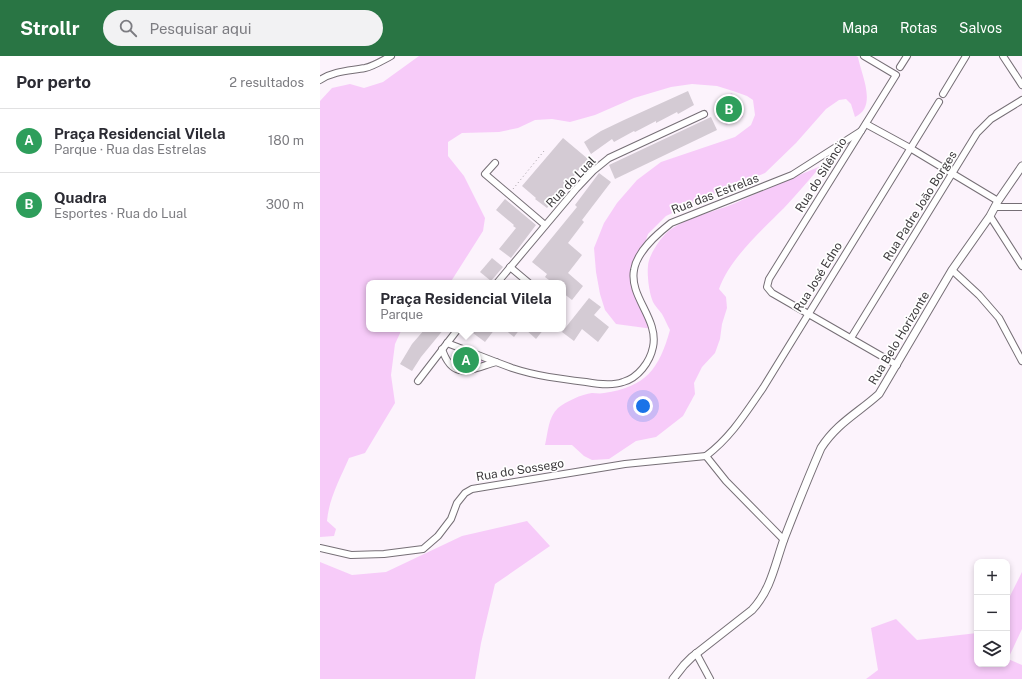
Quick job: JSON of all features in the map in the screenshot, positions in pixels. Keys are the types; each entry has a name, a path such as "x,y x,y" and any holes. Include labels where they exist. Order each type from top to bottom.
{"street":[{"path":"320,80 341,71 366,68 391,56"},
{"name":"Rua do Silêncio","path":"807,314 772,293 767,287 769,279 896,75 864,56"},
{"path":"900,68 907,56"},
{"path":"943,94 966,56"},
{"path":"1003,56 1022,85"},
{"name":"Rua Padre João Borges","path":"851,338 977,134 985,124 1022,100"},
{"name":"Rua José Edno","path":"706,456 720,445 763,388 807,314 846,254 939,102"},
{"name":"Rua do Lual","path":"499,280 545,225 593,171 609,158 704,114"},
{"path":"866,124 953,173 996,204 1022,207"},
{"name":"Rua das Estrelas","path":"447,343 513,368 545,376 601,384 623,382 637,374 650,359 654,346 653,329 634,287 633,278 634,268 643,250 654,237 671,223 792,176 861,132"},
{"path":"494,163 486,174 545,225"},
{"name":"Rua Belo Horizonte","path":"673,679 684,664 696,653 752,610 760,602 767,589 784,540 816,459 827,437 842,422 867,405 879,394 952,270 990,216 996,204 1022,166"},
{"path":"990,216 1022,266"},
{"path":"510,267 525,280"},
{"path":"952,270 999,318 1022,361"},
{"path":"807,314 897,365"},
{"path":"418,381 456,332"},
{"path":"442,349 446,359 452,367 460,371 466,371 496,362"},
{"path":"706,456 726,481 784,540"},
{"name":"Rua do Sossego","path":"320,548 351,555 384,554 423,549 438,536 451,519 457,504 465,493 472,489 625,464 706,456"},
{"path":"696,653 710,679"}],"path":[{"path":"509,194 544,151"}],"shaded area":[{"path":"419,56 856,56 858,57 867,98 866,106 862,112 855,117 851,104 846,99 839,100 826,109 796,143 765,173 706,197 666,216 648,234 633,278 653,329 616,324 605,310 596,272 594,248 604,223 617,203 637,180 661,162 735,137 751,125 755,115 753,100 747,96 717,86 692,84 671,87 634,98 595,115 570,122 552,119 535,120 518,128 499,132 462,133 448,142 448,156 464,176 485,218 483,231 452,280 366,280 366,332 401,332 395,344 391,375 395,403 365,453 349,458 335,489 328,513 327,521 336,529 334,536 320,537 320,101 332,88 350,84 364,88 383,82"},
{"path":"732,93 743,117 726,125 715,102"},
{"path":"821,166 784,208 747,245 724,278 719,289 726,297 727,308 722,324 720,339 715,353 702,367 694,383 695,394 683,416 656,437 636,441 609,459 592,460 584,456 572,445 545,445 550,420 558,408 583,395 618,390 640,381 649,374 661,355 670,330 662,314 654,304 649,284 648,266 650,257 667,233 678,225 695,217 731,205"},
{"path":"454,352 460,352 485,361 470,367 458,367 451,361 451,356"},
{"path":"527,521 550,546 495,584 481,643 475,679 320,679 320,562 352,575 386,572 462,536"},
{"path":"1022,572 1022,629 1010,655 1010,631 1010,596"},
{"path":"896,619 917,640 974,633 974,667 1010,667 1010,660 1022,665 1022,679 866,679 878,670 871,628"}],"building":[{"path":"688,91 694,105 678,114 677,112 656,123 656,121 614,142 612,139 591,154 584,142 601,131"},
{"path":"711,117 717,130 615,179 609,165"},
{"path":"563,138 588,159 547,208 522,186"},
{"path":"599,173 611,182 582,220 584,222 568,243 582,255 568,273 583,286 572,300 566,295 566,280 549,280 545,277 547,274 532,262 577,207 575,205"},
{"path":"505,199 536,225 511,258 499,249 516,228 496,210"},
{"path":"492,258 503,267 492,280 480,272"},
{"path":"589,298 601,307 594,315 609,327 598,342 582,329 574,341 562,332 566,332 566,327"},
{"path":"422,332 442,332 421,357 412,371 400,364 412,344"},
{"path":"474,332 493,332 485,342 473,333"},
{"path":"508,332 518,332 514,337"},
{"path":"528,332 542,332 536,339"}],"place":[{"name":"Quadra","path":"729,109"},
{"name":"Praça Residencial Vilela","path":"466,360"}]}
